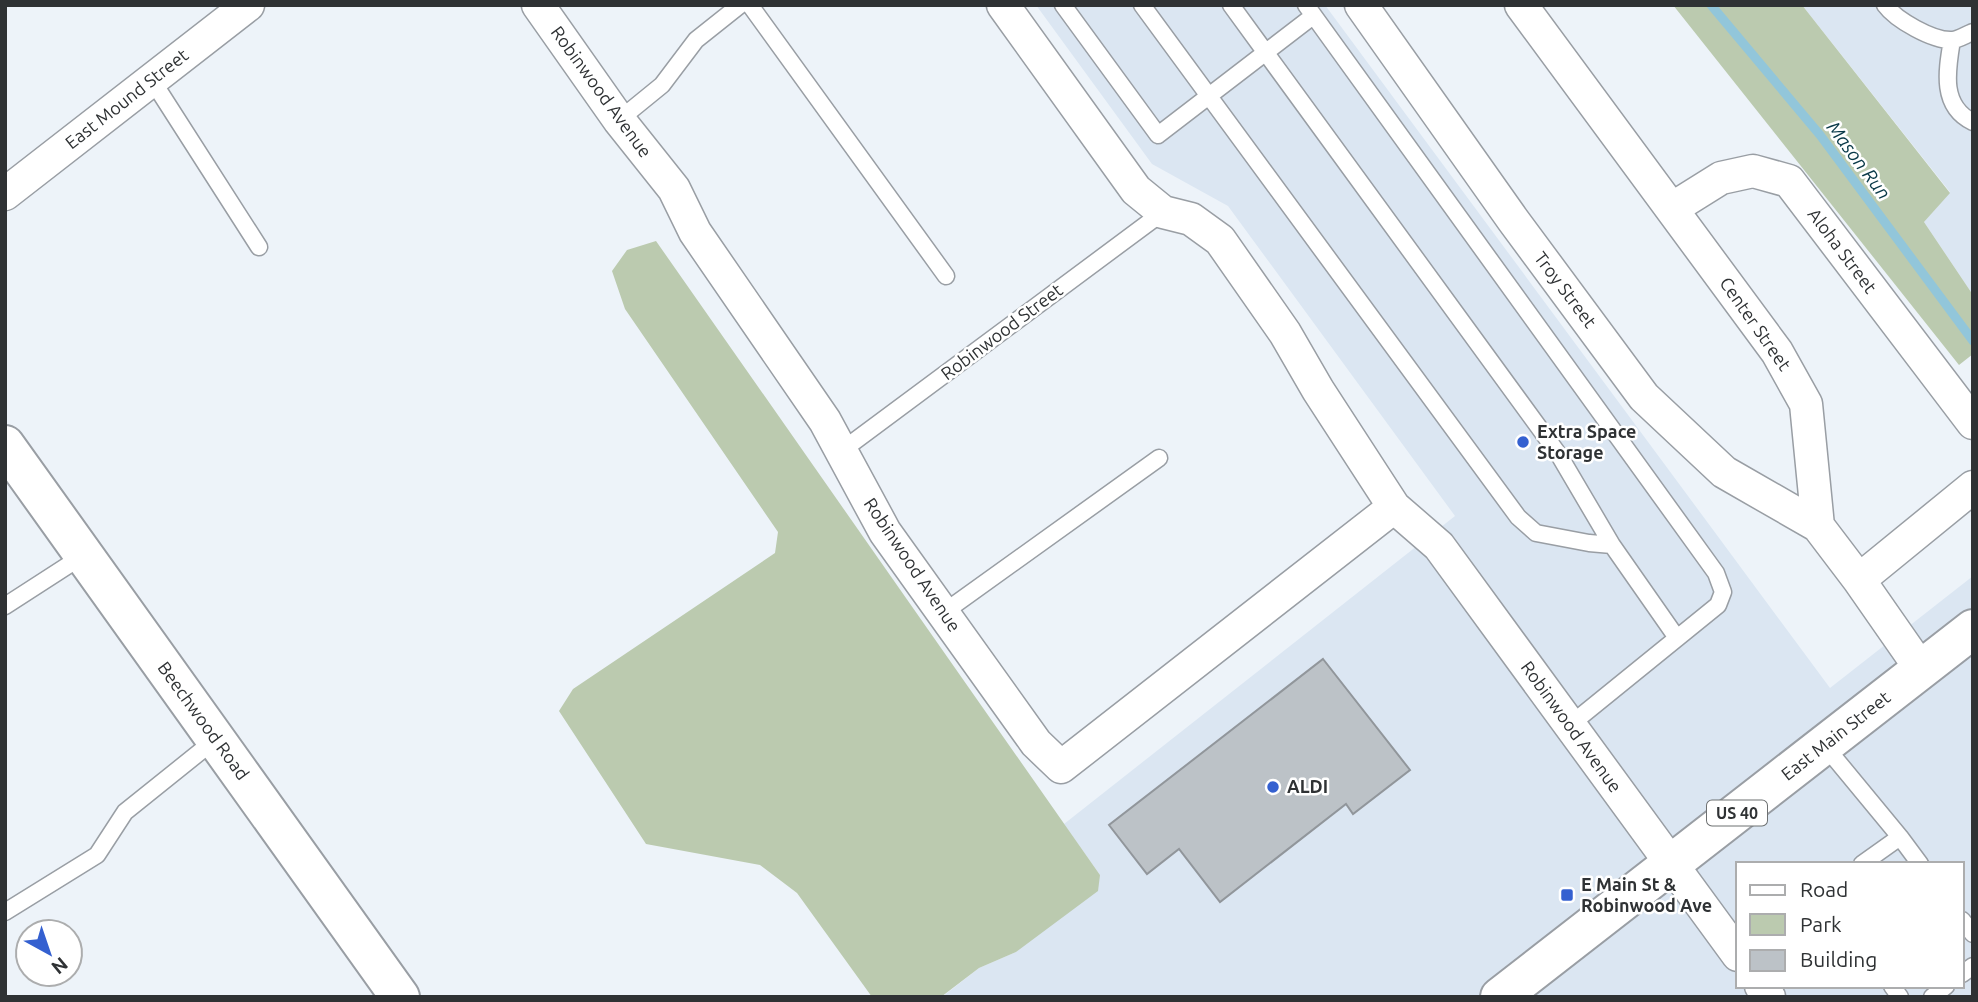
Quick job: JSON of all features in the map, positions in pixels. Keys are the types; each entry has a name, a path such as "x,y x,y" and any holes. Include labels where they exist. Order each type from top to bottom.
{"street":[{"name":"East Mound Street","path":"5,194 248,5"},
{"name":"Robinwood Avenue","path":"538,5 619,121 674,189 695,232 825,421 885,532 1036,743 1061,766 1394,507"},
{"name":"Robinwood Avenue","path":"1003,5 1136,190 1163,212 1191,219 1220,240 1285,333 1318,390 1394,507 1440,546 1736,952"},
{"name":"Troy Street","path":"1361,5 1513,220 1644,397 1724,472 1818,526"},
{"name":"Center Street","path":"1521,5 1777,352 1806,404 1818,526"},
{"name":"Aloha Street","path":"1673,208 1721,178 1753,172 1789,181 1973,423"},
{"name":"Beechwood Road","path":"5,445 400,997"},
{"path":"1859,580 1973,487"},
{"path":"1818,526 1921,669"},
{"name":"East Main Street","path":"1510,994 1671,864 1973,629"}],"lane":[{"path":"619,121 662,85 695,40 740,5"},
{"path":"750,5 946,276"},
{"path":"1063,5 1158,135 1266,52 1309,10 1716,573 1723,592 1718,605 1570,725"},
{"path":"1142,5 1518,517 1536,533 1612,545"},
{"path":"1231,5 1559,455 1612,545 1677,638"},
{"path":"1885,5 1890,12 1917,31 1952,40 1973,32"},
{"path":"1952,40 1946,76 1954,107 1973,122"},
{"path":"152,80 259,247"},
{"name":"Robinwood Street","path":"840,452 1163,212"},
{"path":"943,613 1159,458"},
{"path":"5,606 84,555"},
{"path":"5,912 97,855 125,812 216,739"},
{"path":"1824,745 1919,862"},
{"path":"1866,862 1900,837"}],"shaded area":[{"path":"1036,5 1325,5 1830,688 1973,576 1973,997 942,997 979,968 1016,952 1100,875 1064,824 1455,516 1228,206 1152,164"},
{"path":"1802,5 1973,5 1973,295 1924,222 1950,192"}],"green space":[{"path":"1673,5 1802,5 1950,193 1924,222 1973,295 1973,354 1959,365"},
{"path":"656,241 1100,875 1098,891 1016,952 979,968 941,997 872,997 797,893 760,865 646,844 559,711 573,689 775,553 778,532 625,309 612,271 627,250"}],"building":[{"name":"ALDI","path":"1323,659 1410,770 1353,814 1346,804 1220,902 1179,849 1147,874 1109,825"}],"waterway":[{"name":"Mason Run","path":"1711,5 1820,135 1973,341"}],"place":[{"name":"Extra Space Storage","path":"1523,442"},
{"name":"ALDI","path":"1273,787"},
{"name":"E Main St & Robinwood Ave","path":"1567,895"}]}
